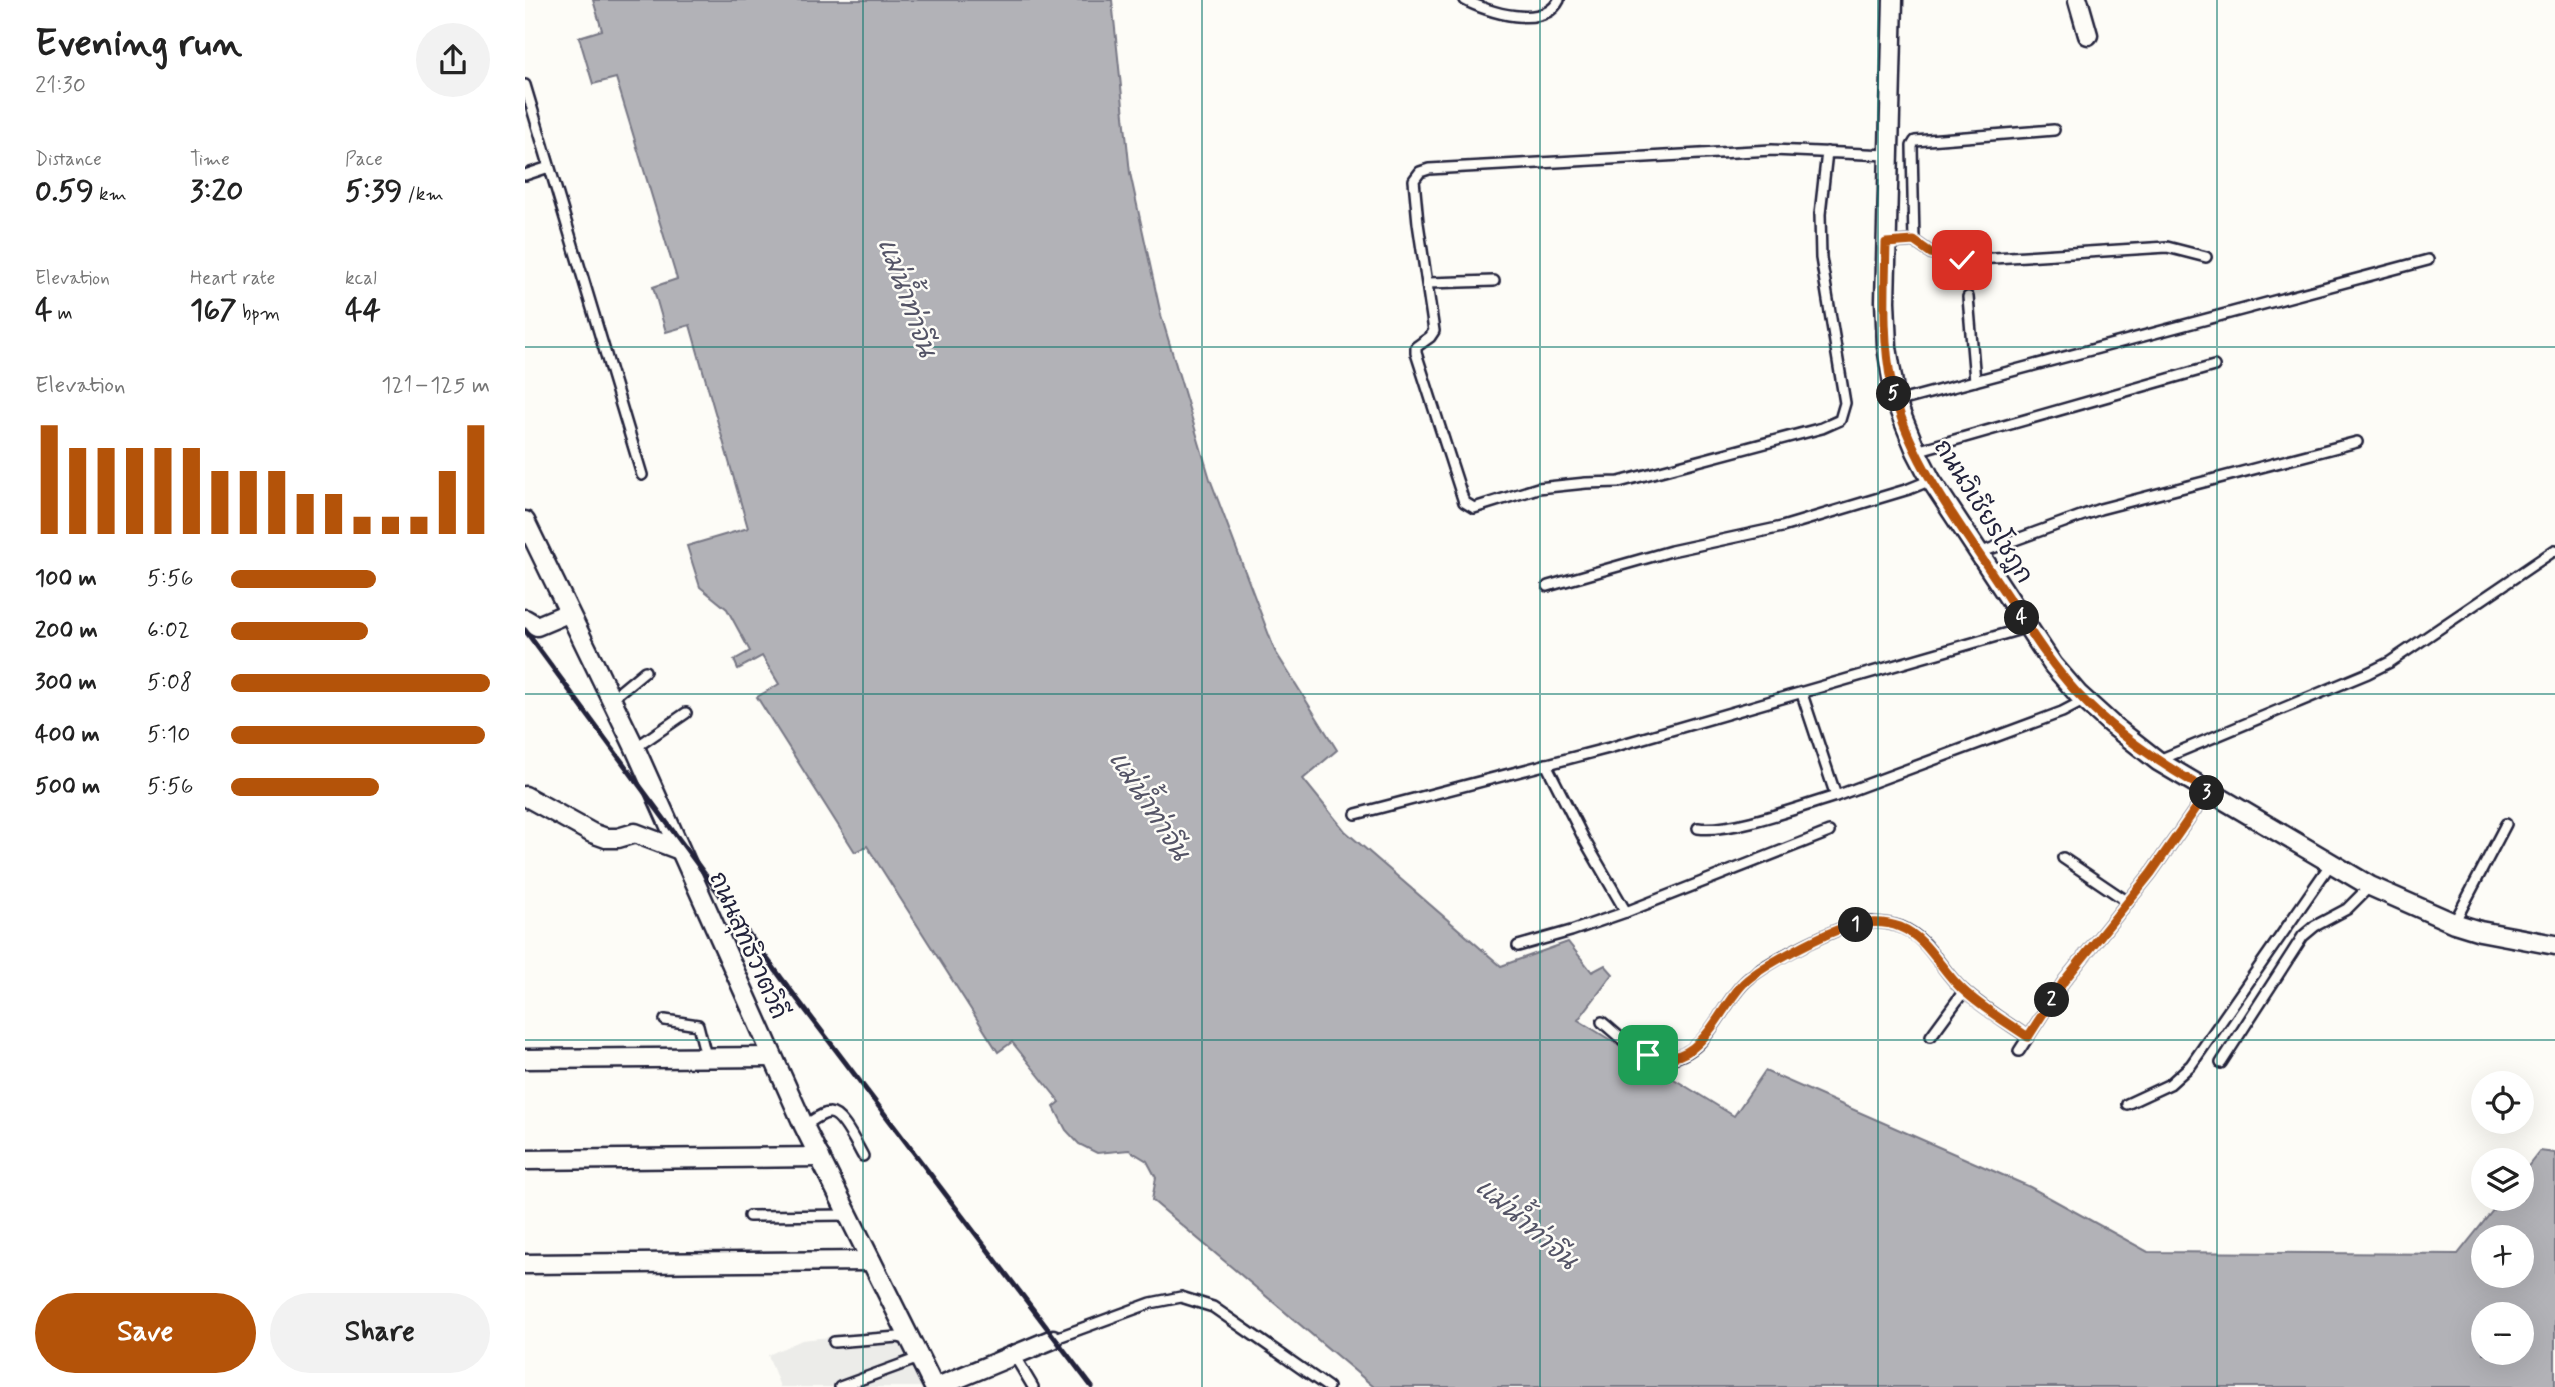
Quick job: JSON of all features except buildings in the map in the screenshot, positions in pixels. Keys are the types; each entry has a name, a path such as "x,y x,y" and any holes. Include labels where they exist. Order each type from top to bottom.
{"street":[{"name":"ถนนวิเชียรโชฎก","path":"1893,0 1885,301 1887,347 1896,402 1931,480 2053,665 2111,724 2158,761 2370,886 2453,923 2480,931 2555,945"},
{"path":"2078,0 2088,35"},
{"name":"ถนนสุทธิวาตวิถี","path":"525,521 635,748 804,1125 935,1387"},
{"path":"525,620 537,626 568,612"},
{"path":"525,796 592,834 618,838 635,833 680,850"},
{"path":"525,1059 772,1057"},
{"path":"525,1160 820,1157"},
{"path":"525,1264 871,1261"},
{"path":"935,1387 1053,1339"}],"lane":[{"path":"1465,0 1506,16 1545,13 1555,8 1559,0"},
{"path":"525,85 642,475"},
{"path":"525,122 535,119"},
{"path":"1914,241 1912,146 1915,141 2055,130"},
{"path":"1827,152 1820,215 1821,258 1845,403 1840,420 1822,428 1619,482 1538,488 1474,508 1464,502 1417,363 1416,347 1434,331 1414,180 1420,172 1429,169 1772,150 1827,152 1888,155"},
{"path":"525,175 549,167"},
{"path":"1886,243 1914,241 1931,253 1962,260 2167,247 2206,257"},
{"path":"1896,402 2428,260"},
{"path":"1427,283 1494,281"},
{"path":"1968,297 1975,380"},
{"path":"1916,451 2214,366"},
{"path":"1979,553 2100,509 2357,442"},
{"path":"1548,586 1671,551 1782,527 1931,480"},
{"path":"2158,761 2389,662 2555,550"},
{"path":"1356,814 1801,694 2028,627"},
{"path":"611,699 645,671"},
{"path":"1801,694 1836,796"},
{"path":"1698,828 1708,830 1729,827 1836,796 2037,722 2085,700"},
{"path":"635,748 686,713"},
{"path":"1546,764 1585,841 1626,912"},
{"path":"2019,1051 2064,981 2128,902 2208,791"},
{"path":"2453,923 2506,824"},
{"path":"1518,946 1626,912 1829,832"},
{"path":"2063,858 2128,902"},
{"path":"2127,1104 2170,1084 2191,1065 2332,862"},
{"path":"2221,1063 2303,936 2315,926 2347,909 2370,886"},
{"path":"1602,1022 1648,1055 1662,1060 1676,1057 1690,1051 1700,1042 1742,985 1758,971 1850,926 1886,923 1911,932 1921,940 1964,991 2028,1037"},
{"path":"1931,1037 1964,991"},
{"path":"665,1020 698,1025 706,1056"},
{"path":"804,1125 827,1113 834,1113 841,1118 863,1156"},
{"path":"749,1216 848,1215"},
{"path":"1053,1339 1151,1303 1181,1297 1213,1307 1328,1387"},
{"path":"834,1342 898,1337 911,1340"},
{"path":"1014,1355 1033,1387"},
{"path":"840,1387 919,1357"}],"shaded area":[{"path":"895,1330 921,1387 780,1387 768,1355 802,1340"}],"water":[{"name":"แม่น้ำท่าจีน","path":"593,0 1112,0 1130,173 1161,315 1210,479 1275,651 1337,750 1303,779 1345,831 1501,966 1568,942 1592,972 1605,965 1613,974 1578,1020 1734,1116 1765,1071 2030,1187 2148,1252 2458,1254 2471,1238 2471,1288 2534,1288 2534,1225 2481,1225 2492,1211 2534,1211 2534,1159 2540,1151 2555,1153 2555,1387 1374,1387 1152,1200 1156,1178 1147,1161 1129,1150 1097,1153 1079,1144 1066,1130 1054,1107 1060,1102 1012,1042 998,1052 867,846 855,852 757,697 779,684 762,656 738,669 734,660 750,651 727,609 700,587 687,546 748,528 690,325 666,332 653,287 677,279 616,78 593,84 579,37 602,30"}],"railway":[{"path":"525,630 782,979 1092,1387"}],"route":[{"path":"1648,1055 1662,1060 1690,1051 1724,1012 1742,985 1758,971 1817,940 1850,926 1870,923 1886,923 1911,932 1964,991 2028,1037 2064,981 2151,873 2208,791 2158,761 2111,724 2078,694 2053,665 1931,480 1916,451 1896,402 1892,384 1885,301 1886,243 1914,241 1931,253 1962,260"}]}
